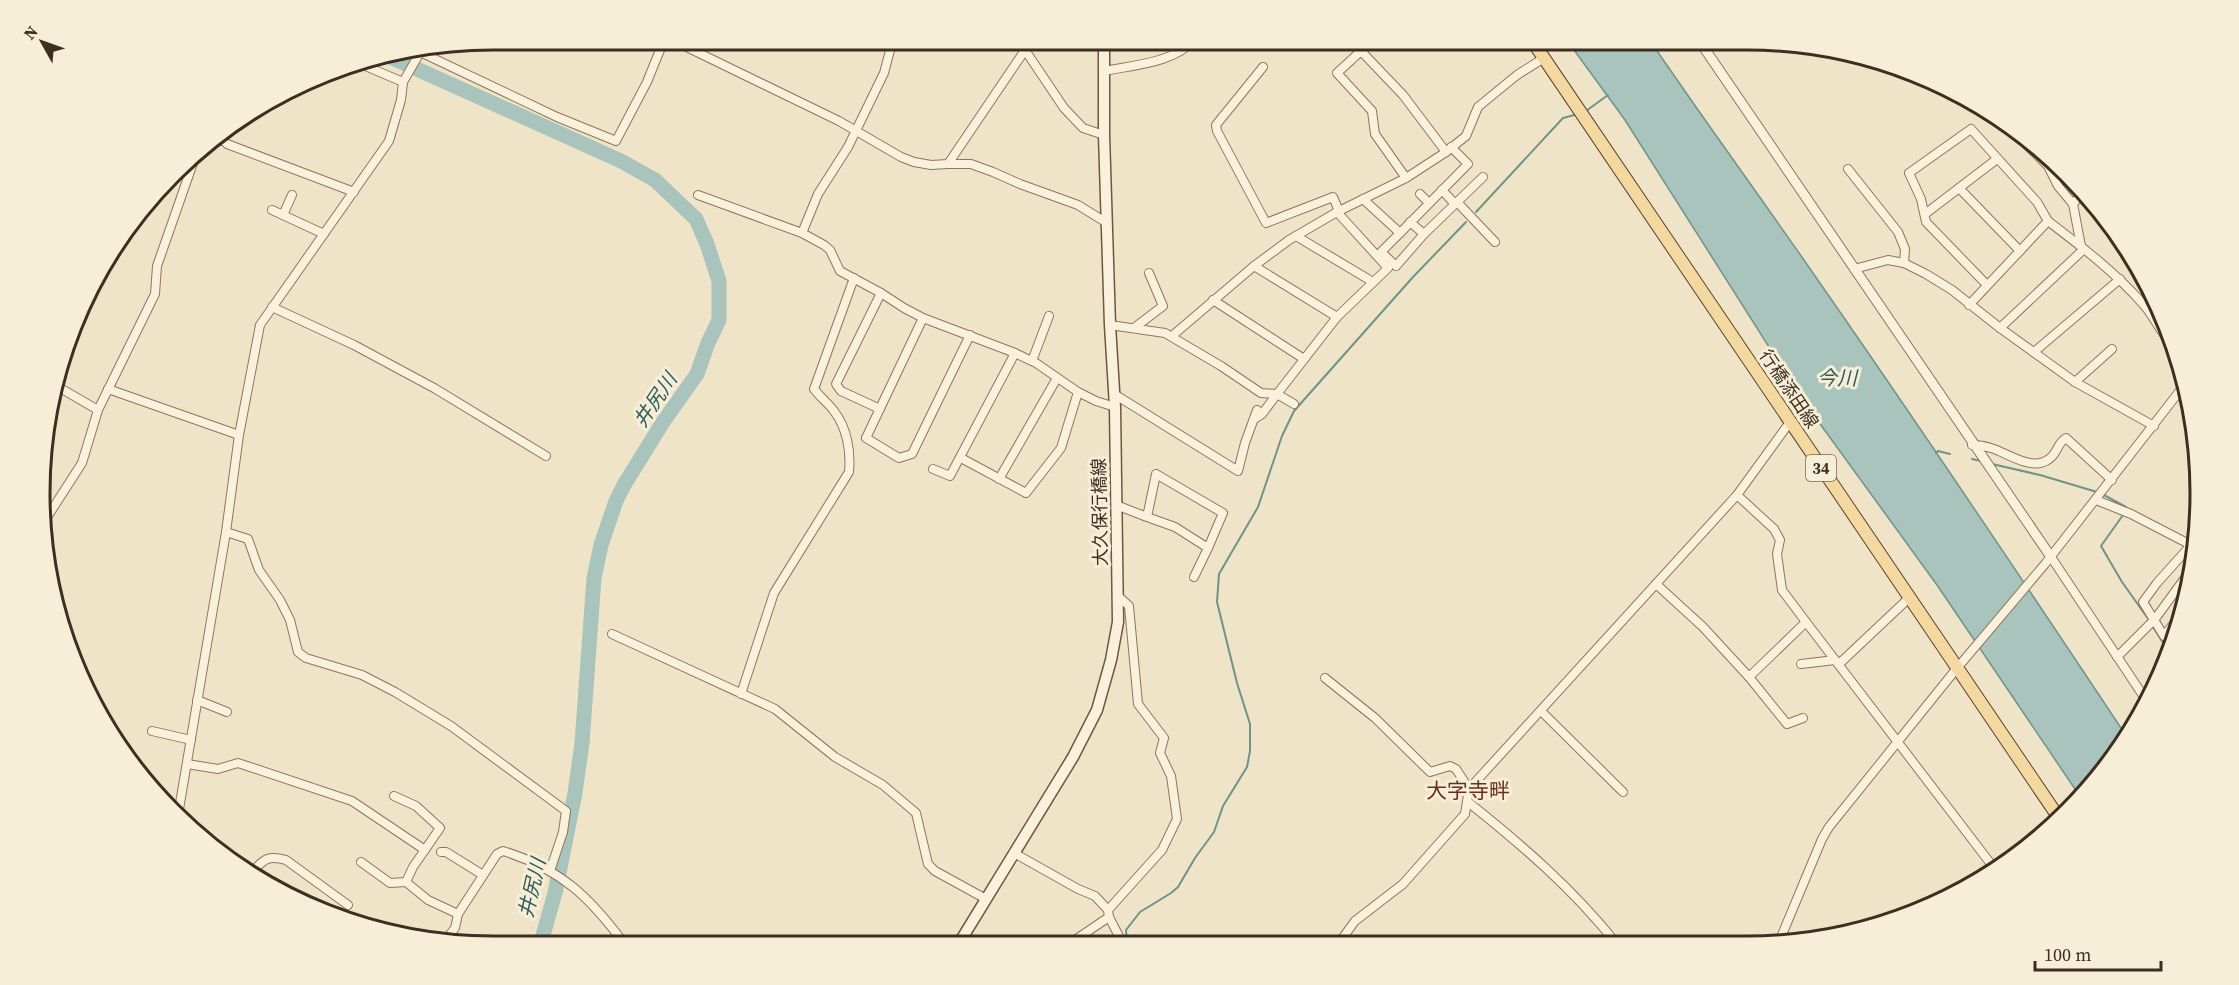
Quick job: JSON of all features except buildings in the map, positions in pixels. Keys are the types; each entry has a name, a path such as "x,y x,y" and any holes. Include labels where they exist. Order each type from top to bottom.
{"main road":[{"name":"大久保行橋線","path":"963,936 1073,757 1097,710 1113,651 1118,622 1115,407 1104,135 1104,50"},
{"name":"行橋添田線","path":"1539,50 1909,598 1960,666 2055,811"}],"street":[{"path":"425,55 557,117 616,141 647,82 660,50"},
{"path":"692,50 856,130 914,162 931,165 971,165 1078,205 1107,223"},
{"path":"802,233 818,194 856,130 886,66 890,50"},
{"path":"948,164 1025,50 1064,108 1083,128 1104,135"},
{"path":"1104,71 1144,63 1175,54 1180,50"},
{"path":"1705,50 1990,470 2048,561 2141,694"},
{"path":"1406,178 1375,134 1372,111 1337,73 1361,51 1403,95 1448,149 1468,164 1381,252 1396,266 1424,234 1483,177"},
{"path":"180,806 260,325 389,141 401,100 404,80 417,56"},
{"path":"1172,336 1254,266 1296,236 1406,178 1466,136 1478,107 1517,75 1544,58"},
{"path":"370,67 404,80"},
{"path":"1254,419 1262,414 1337,317 1388,268 1338,212 1333,196 1266,223 1217,131 1216,125 1263,67"},
{"path":"1987,285 1926,222 1917,187 1910,173 1971,129 2037,202 2049,221 2120,279 2146,306 2157,326"},
{"path":"224,141 227,144 354,192"},
{"path":"1925,214 1997,159"},
{"path":"50,513 82,463 98,410 155,294 157,266 192,167"},
{"path":"1848,169 1898,232 1905,249 1904,262"},
{"path":"2054,173 2058,186 2073,204 2083,247"},
{"path":"1959,188 2020,251"},
{"path":"1442,190 1495,242"},
{"path":"1420,194 1429,203"},
{"path":"283,215 292,195"},
{"path":"698,195 802,233 830,250 840,271 923,318 1015,353 1032,361 1077,392 1115,407"},
{"path":"2073,204 2078,198"},
{"path":"1363,199 1400,232"},
{"path":"272,210 324,234"},
{"path":"1969,305 2049,221"},
{"path":"1410,222 1424,234"},
{"path":"1296,236 1373,282"},
{"path":"2000,328 2083,247"},
{"path":"1854,269 1888,260 1904,262 1946,285 1969,305 2075,382 2154,426"},
{"path":"1254,266 1337,317"},
{"path":"1134,328 1163,306 1149,273"},
{"path":"741,694 774,593 849,472 847,437 835,412 814,389 854,278"},
{"path":"2034,352 2120,279"},
{"path":"880,409 841,391 836,384 881,293"},
{"path":"1213,300 1304,359"},
{"path":"272,307 354,345 434,387 546,456"},
{"path":"1032,361 1049,316"},
{"path":"923,318 866,438 899,458 912,454 970,335"},
{"path":"1110,325 1172,336 1261,393 1277,394 1294,404"},
{"path":"2075,382 2112,349"},
{"path":"933,469 950,476 1015,353"},
{"path":"999,479 1057,378"},
{"path":"62,389 98,410"},
{"path":"108,389 240,435"},
{"path":"960,458 1026,493 1061,448 1077,392"},
{"path":"1114,394 1238,471 1245,442 1257,411"},
{"path":"1782,934 1822,838 1840,812 2048,561 2178,394"},
{"path":"1469,789 1737,495 1790,422"},
{"path":"1973,446 1989,447 2028,462 2040,464 2055,453 2060,442 2067,438 2112,480"},
{"path":"1147,517 1156,474 1222,513 1194,577"},
{"path":"1737,495 1774,529 1780,540 1777,554 1782,590 1990,863"},
{"path":"2096,499 2187,542"},
{"path":"1116,505 1175,527 1208,548"},
{"path":"226,532 248,539 259,570 280,600 290,620 298,652 306,658 362,675 395,692 451,726 566,811 552,872"},
{"path":"2167,633 2164,636 2143,602 2157,583 2185,555"},
{"path":"1656,584 1702,627 1749,677 1787,724 1803,718"},
{"path":"2117,657 2155,620 2179,586"},
{"path":"1079,936 1108,913 1162,850 1177,819 1171,776 1160,753 1164,738 1138,704 1129,606 1118,596"},
{"path":"1801,664 1837,662 1909,598"},
{"path":"1749,677 1806,622"},
{"path":"612,634 775,709 835,757 891,792 916,813 928,864 935,871 986,899"},
{"path":"1325,678 1375,718 1430,772 1450,766 1456,769 1469,789 1465,814 1403,884 1355,921 1345,936"},
{"path":"197,700 227,712"},
{"path":"1541,711 1623,792"},
{"path":"152,731 191,740"},
{"path":"187,764 218,769 238,763 352,801 425,850"},
{"path":"394,796 416,806 440,828 413,867 406,882"},
{"path":"1468,802 1521,844 1590,910 1610,936"},
{"path":"451,934 455,928 458,914 497,854 503,850 527,858 580,891 602,913 619,936"},
{"path":"441,852 446,852 483,875"},
{"path":"1014,853 1095,896 1108,913 1119,936"},
{"path":"257,867 266,858 275,857 286,860 348,905"},
{"path":"361,862 390,883 406,882 428,900 458,914"}],"water":[{"name":"今川","path":"1574,50 1657,50 1933,448 2121,729 2075,790 1937,585 1802,399 1625,120"}],"waterway":[{"name":"井尻川","path":"397,60 621,161 655,180 696,219 719,281 719,320 697,374 663,422 624,485 601,545 594,578 582,743 575,793 555,893 543,936"},
{"path":"1586,111 1608,95"},
{"path":"1476,212 1563,118 1578,114"},
{"path":"1126,936 1126,930 1140,912 1178,887 1214,832 1223,806 1247,767 1250,751 1250,724 1237,683 1217,602 1219,574 1258,507 1282,436 1294,411 1413,277 1466,222"},
{"path":"1936,453 1938,451 1950,454"},
{"path":"1972,459 1981,461"},
{"path":"1992,464 2097,492"},
{"path":"2102,494 2126,507"},
{"path":"2123,515 2101,546 2122,582 2149,620"},
{"path":"2153,627 2163,643"}],"district":[{"name":"大字寺畔","path":"1468,791"}]}
